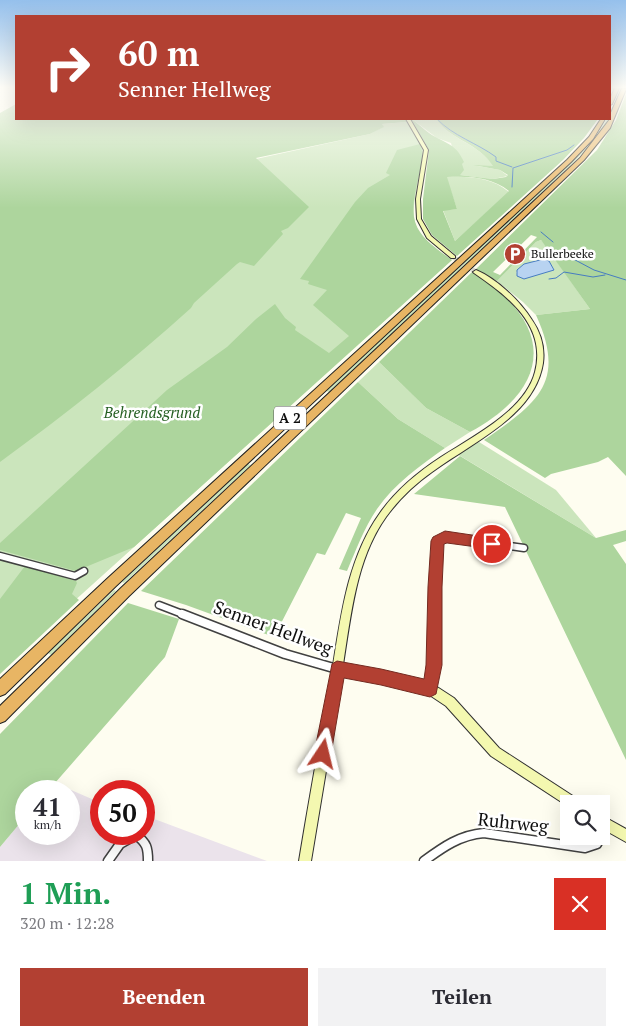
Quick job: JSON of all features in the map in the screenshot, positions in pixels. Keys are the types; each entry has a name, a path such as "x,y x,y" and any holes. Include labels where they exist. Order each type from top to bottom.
{"highway":[{"name":"A 2","path":"0,689 112,582 589,146 599,128"},
{"name":"A 2","path":"0,716 125,592 589,146 604,128"}],"main road":[{"path":"413,128 426,150 418,199 419,219 429,237 453,257"},
{"path":"305,861 337,669 356,576 366,547 381,518 393,502 415,481 516,407 530,390 536,379 541,355 534,327 524,311 510,297 476,272"},
{"name":"Senner Hellweg","path":"337,669 430,689 450,702 495,752 561,795"},
{"path":"610,826 626,836"}],"street":[{"path":"430,689 434,665 435,587 438,541 445,537 524,548"},
{"path":"0,556 75,576 84,571"},
{"name":"Senner Hellweg","path":"159,604 285,654 337,669"},
{"name":"Ruhrweg","path":"424,861 454,840 471,834 484,833 560,844"},
{"path":"108,861 120,844 136,835 146,841 148,861"},
{"name":"Ruhrweg","path":"565,845 585,848 594,845"}],"shaded area":[{"path":"80,794 90,798 90,845 155,845 155,820 267,861 0,861 0,847 15,829 15,845 80,845"}],"green space":[{"path":"0,128 382,128 370,134 256,158 309,207 288,228 281,231 283,234 254,266 240,262 237,264 194,303 191,308 121,368 0,462"},
{"name":"Behrendsgrund","path":"381,128 411,128 423,149 423,159 414,206 416,226 420,234 428,242 452,260 0,668 0,438 256,159 370,134"},
{"path":"416,128 423,128 449,144 461,155 464,162 462,164 464,170 460,175 493,179 508,175 500,170 473,165 493,166 480,152 445,128 591,128 563,160 457,256 432,235 423,219 423,199 429,150","holes":["447,177 472,177 488,180 509,191 455,241 443,211 457,209"]},
{"path":"424,128 445,128 480,152 494,166 478,166 500,170 508,176 493,179 460,175 451,143 437,138"},
{"path":"602,128 592,143 574,162 329,392 326,391 578,156"},
{"path":"611,128 626,128 626,476 608,457 598,462 551,474 545,478 484,440 519,414 542,389 547,375 548,358 545,338 536,315 590,309 541,240 536,242 497,281 476,269 597,150","holes":["531,235 537,237 500,275 493,272"]},
{"path":"420,144 422,157 414,201 415,223 427,240 452,260 134,547 76,571 0,550 0,543 167,390 227,347 256,319 275,304 285,318 296,327 295,330 329,353 349,336 313,305 327,290 308,284 309,281 300,279 355,202 368,188 390,175 386,173 397,150"},
{"path":"446,177 479,178 495,183 509,192 455,241 443,210 457,209"},
{"path":"541,240 546,246 590,309 536,315 497,281 536,242","holes":["544,259 549,261 554,270 529,277 516,273 524,264"]},
{"path":"472,272 499,291 518,312 530,332 534,354 530,374 518,395 498,414 470,432 426,408 379,362"},
{"path":"379,362 426,408 470,432 445,448 398,419 358,382"},
{"path":"358,382 398,419 445,448 391,491 368,524 347,571 339,569 361,518 346,513 325,555 317,553 274,637 141,591"},
{"path":"479,442 556,490 596,538 457,454"},
{"path":"460,456 596,538 626,530 626,541 613,545 626,564 626,760 505,507 414,494"},
{"path":"248,464 251,465 124,583 122,582"},
{"path":"25,566 76,581 77,583 72,594 79,600 0,674 0,599"},
{"path":"114,590 116,591 51,655 48,653"},
{"path":"128,603 179,619 165,657 58,780 15,780 15,829 0,847 0,734"}],"water":[{"path":"544,259 549,261 554,270 524,279 517,276 517,270 524,264"}],"waterway":[{"name":"Bullerbeeke","path":"447,128 496,157 496,161 512,167"},
{"path":"512,187 513,168 567,150 574,145"},
{"name":"Bullerbeeke","path":"541,232 553,242"},
{"name":"Bullerbeeke","path":"564,254 594,270 626,280"},
{"path":"549,279 556,278 564,272 593,277 605,275"}],"tunnel":[{"path":"453,257 476,272"}],"place":[{"name":"Bullerbeeke","path":"515,254"}],"route":[{"path":"323,754 337,669 359,672 430,689 434,665 436,544 438,541 445,537 492,544"}]}
